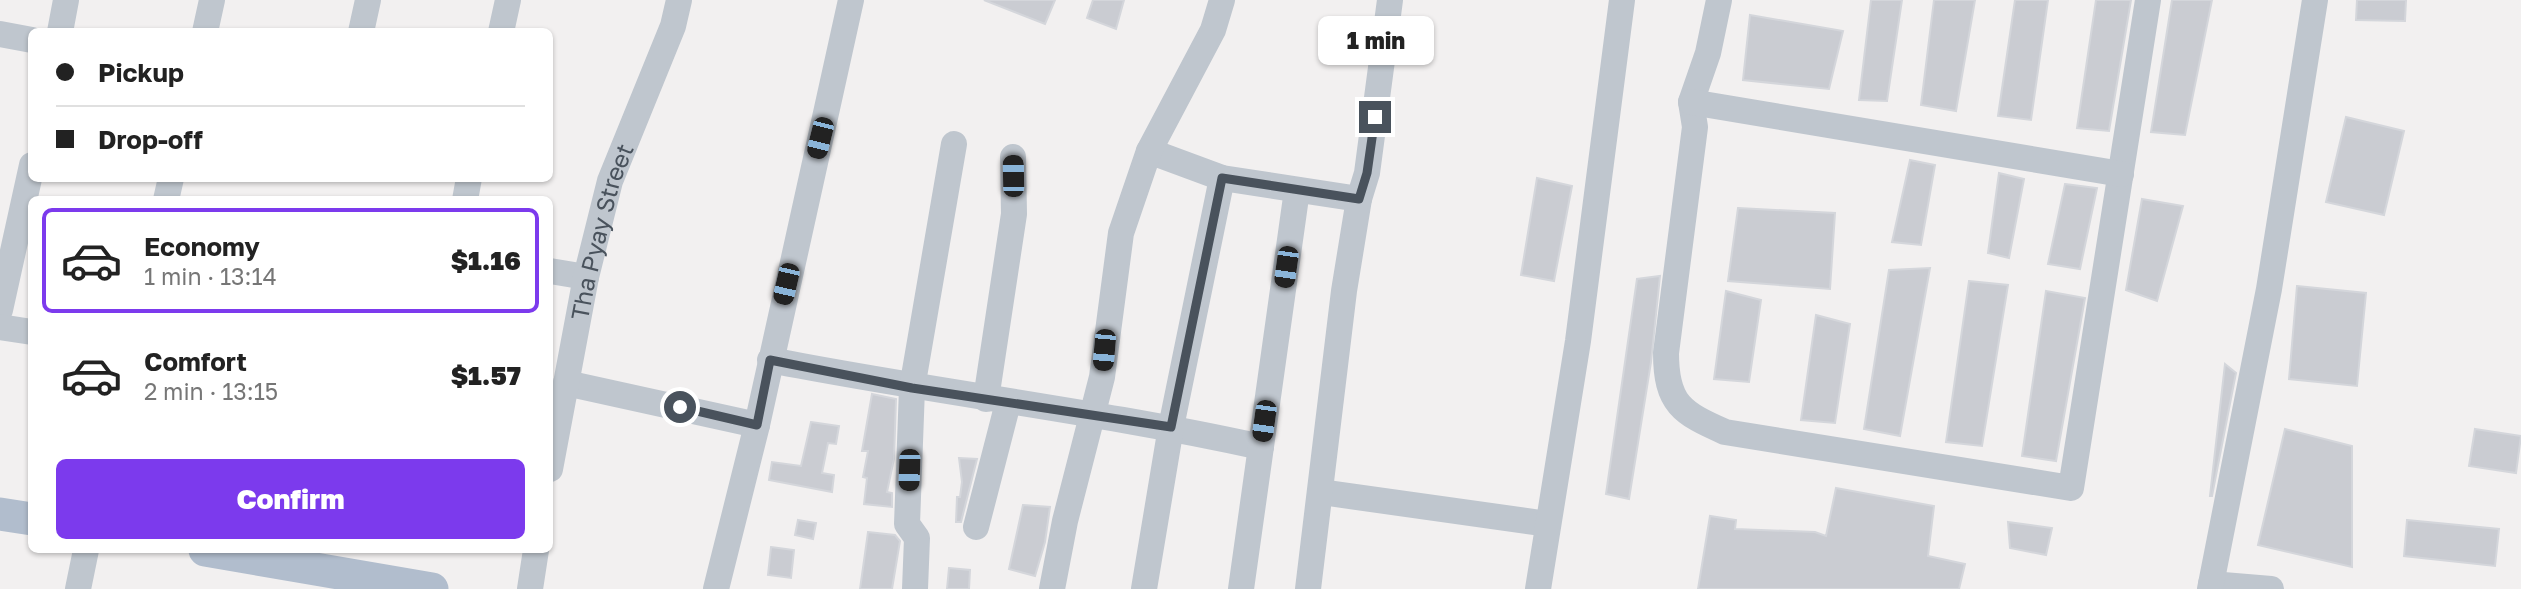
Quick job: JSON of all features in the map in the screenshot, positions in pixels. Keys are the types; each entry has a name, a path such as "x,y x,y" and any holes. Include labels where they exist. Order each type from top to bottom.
{"main road":[{"path":"0,514 28,518"},
{"path":"222,553 432,589"}],"street":[{"path":"61,28 66,0"},
{"path":"206,28 212,0"},
{"path":"362,28 368,0"},
{"path":"502,28 508,0"},
{"name":"Tha Pyay Street","path":"554,422 566,383 586,277 610,181 673,26 679,0"},
{"path":"716,589 757,425 851,0"},
{"path":"1052,589 1065,521 1094,416 1121,233 1149,152 1213,30 1222,0"},
{"path":"1308,589 1344,291 1359,199 1367,173 1390,0"},
{"path":"1538,589 1578,341 1622,0"},
{"path":"1719,0 1708,53 1690,102 1695,127 1666,375 1673,398 1684,413 1725,432 2071,488 2148,0"},
{"path":"2271,589 2211,586 2269,289 2315,0"},
{"path":"0,34 28,39"},
{"path":"1690,102 2121,174"},
{"path":"915,589 917,538 907,524 912,388 954,144"},
{"path":"1149,152 1222,178 1359,199"},
{"path":"976,527 997,401 1014,214 1013,157"},
{"path":"1144,589 1171,427 1222,178"},
{"path":"0,310 28,182"},
{"path":"1241,589 1297,190"},
{"path":"553,272 586,277"},
{"path":"0,327 28,331"},
{"path":"770,360 912,388 1171,427 1261,446"},
{"path":"566,383 757,425"},
{"path":"1321,492 1548,524"},
{"path":"78,589 85,553"},
{"path":"530,589 536,553"}],"building":[{"path":"984,0 1055,0 1045,24"},
{"path":"1093,0 1124,0 1116,29 1087,18"},
{"path":"1871,0 1902,0 1887,101 1859,100"},
{"path":"1934,0 1975,0 1956,111 1921,105"},
{"path":"2015,0 2048,0 2031,120 1998,116"},
{"path":"2096,0 2131,0 2109,131 2077,128"},
{"path":"2172,0 2212,0 2185,135 2151,132"},
{"path":"2357,0 2406,0 2405,21 2356,20"},
{"path":"1750,15 1843,31 1829,89 1743,80"},
{"path":"2346,117 2404,131 2384,215 2326,202"},
{"path":"1910,160 1935,165 1921,245 1892,242"},
{"path":"1999,173 2024,179 2009,258 1988,253"},
{"path":"1537,178 1572,186 1554,281 1521,275"},
{"path":"2065,184 2097,188 2080,269 2048,264"},
{"path":"2142,199 2183,206 2157,301 2126,290"},
{"path":"1738,208 1835,213 1830,289 1728,281"},
{"path":"1930,268 1900,436 1864,429 1889,270"},
{"path":"1660,276 1651,362 1629,499 1606,494 1637,279"},
{"path":"1969,281 2008,285 1982,446 1946,442"},
{"path":"2297,286 2366,293 2357,386 2289,379"},
{"path":"1726,291 1761,300 1749,382 1714,379"},
{"path":"2046,291 2085,298 2056,461 2022,456"},
{"path":"1816,315 1850,324 1835,423 1801,420"},
{"path":"2225,364 2236,373 2210,496"},
{"path":"872,394 896,399 894,459 887,492 892,493 892,507 864,504 867,478 863,477 868,451 862,451"},
{"path":"811,422 839,426 836,444 828,443 822,473 834,475 832,492 769,480 772,462 801,466"},
{"path":"2285,429 2352,446 2352,567 2258,545"},
{"path":"2475,429 2521,436 2516,473 2469,466"},
{"path":"959,458 977,459 961,522 956,522 957,497 960,497 962,482"},
{"path":"1836,488 1934,506 1928,556 1965,564 1959,589 1698,589 1710,516 1736,520 1735,529 1815,532 1826,536"},
{"path":"1023,505 1050,507 1045,542 1035,576 1009,569"},
{"path":"798,520 816,523 813,539 795,535"},
{"path":"2407,520 2499,529 2495,566 2404,556"},
{"path":"2008,522 2052,528 2046,555 2010,548"},
{"path":"868,532 895,535 900,541 892,589 860,589"},
{"path":"771,547 794,550 791,578 768,575"},
{"path":"949,568 970,570 969,589 947,589"}],"route":[{"path":"680,407 757,425 770,360 912,388 1171,427 1222,178 1359,199 1367,173 1375,117"}]}
